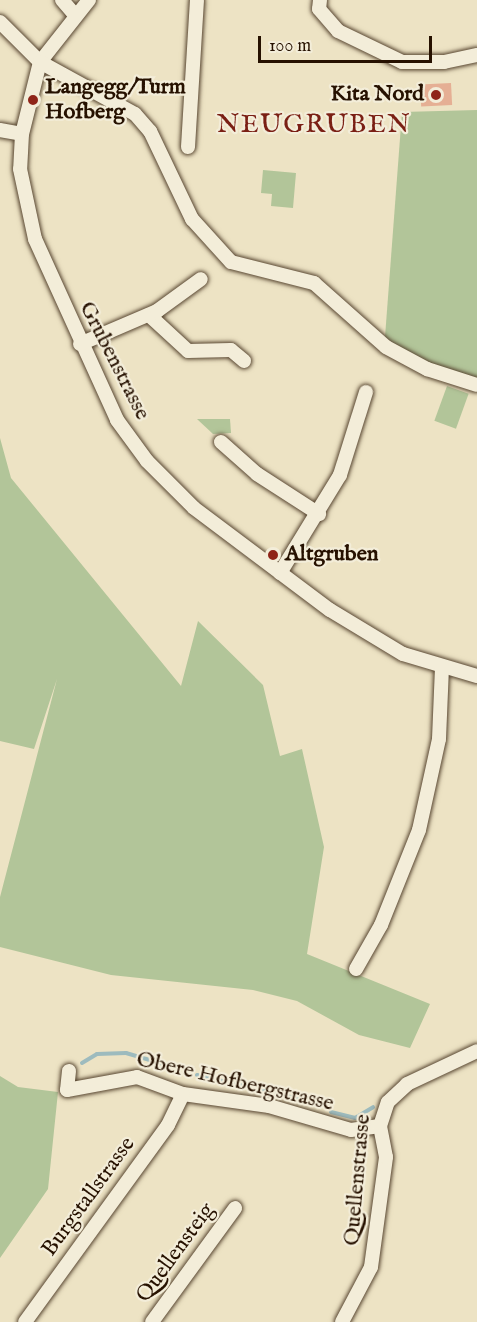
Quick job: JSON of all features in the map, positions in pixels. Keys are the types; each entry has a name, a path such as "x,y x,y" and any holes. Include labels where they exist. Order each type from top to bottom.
{"street":[{"path":"62,0 74,14"},
{"path":"40,62 74,14 89,0"},
{"path":"188,147 197,0"},
{"path":"320,0 319,9 338,31 402,62 444,62 477,55"},
{"path":"0,22 40,62 94,87 135,114 155,140 192,219 231,262 314,283 386,347 428,369 477,385"},
{"name":"Grubenstrasse","path":"40,62 22,134 20,169 31,228 80,344 117,420 147,461 194,508 366,635 442,668 477,676"},
{"path":"0,130 22,134"},
{"path":"80,344 149,315 201,279"},
{"path":"149,315 188,351 231,350 244,361"},
{"path":"280,573 320,514 353,443 366,392"},
{"path":"221,441 257,474 320,514"},
{"path":"356,969 392,901 421,823 440,739 442,668"},
{"name":"Quellenstrasse","path":"342,1322 371,1268 386,1157 380,1126 400,1088 477,1051"},
{"name":"Obere Hofbergstrasse","path":"69,1071 67,1090 128,1076 183,1094 269,1106 351,1131 380,1126"},
{"name":"Burgstallstrasse","path":"25,1322 168,1125 183,1094"},
{"name":"Quellensteig","path":"152,1322 235,1208"}],"green space":[{"path":"477,110 477,382 426,366 385,337 402,112"},
{"path":"263,170 296,173 293,208 271,206 272,194 261,193"},
{"path":"447,386 469,394 456,429 434,421"},
{"path":"197,419 230,419 231,433 213,434"},
{"path":"0,438 11,478 181,686 198,621 263,685 280,756 302,749 324,847 307,954 430,1004 410,1048 359,1035 297,1001 253,990 111,975 0,947 0,897 57,679 34,749 0,741"},
{"path":"0,1076 18,1087 58,1092 48,1189 0,1258"}],"building":[{"name":"Kita Nord","path":"451,83 452,105 421,107 420,85"}],"waterway":[{"path":"82,1063 97,1054 126,1053 180,1069"},
{"path":"197,1075 304,1100"},
{"path":"331,1112 355,1118 373,1107"}],"place":[{"name":"Kita Nord","path":"436,95"},
{"name":"Langegg/Turm Hofberg","path":"33,100"},
{"name":"Altgruben","path":"273,555"}],"district":[{"name":"NEUGRUBEN","path":"314,125"}]}
